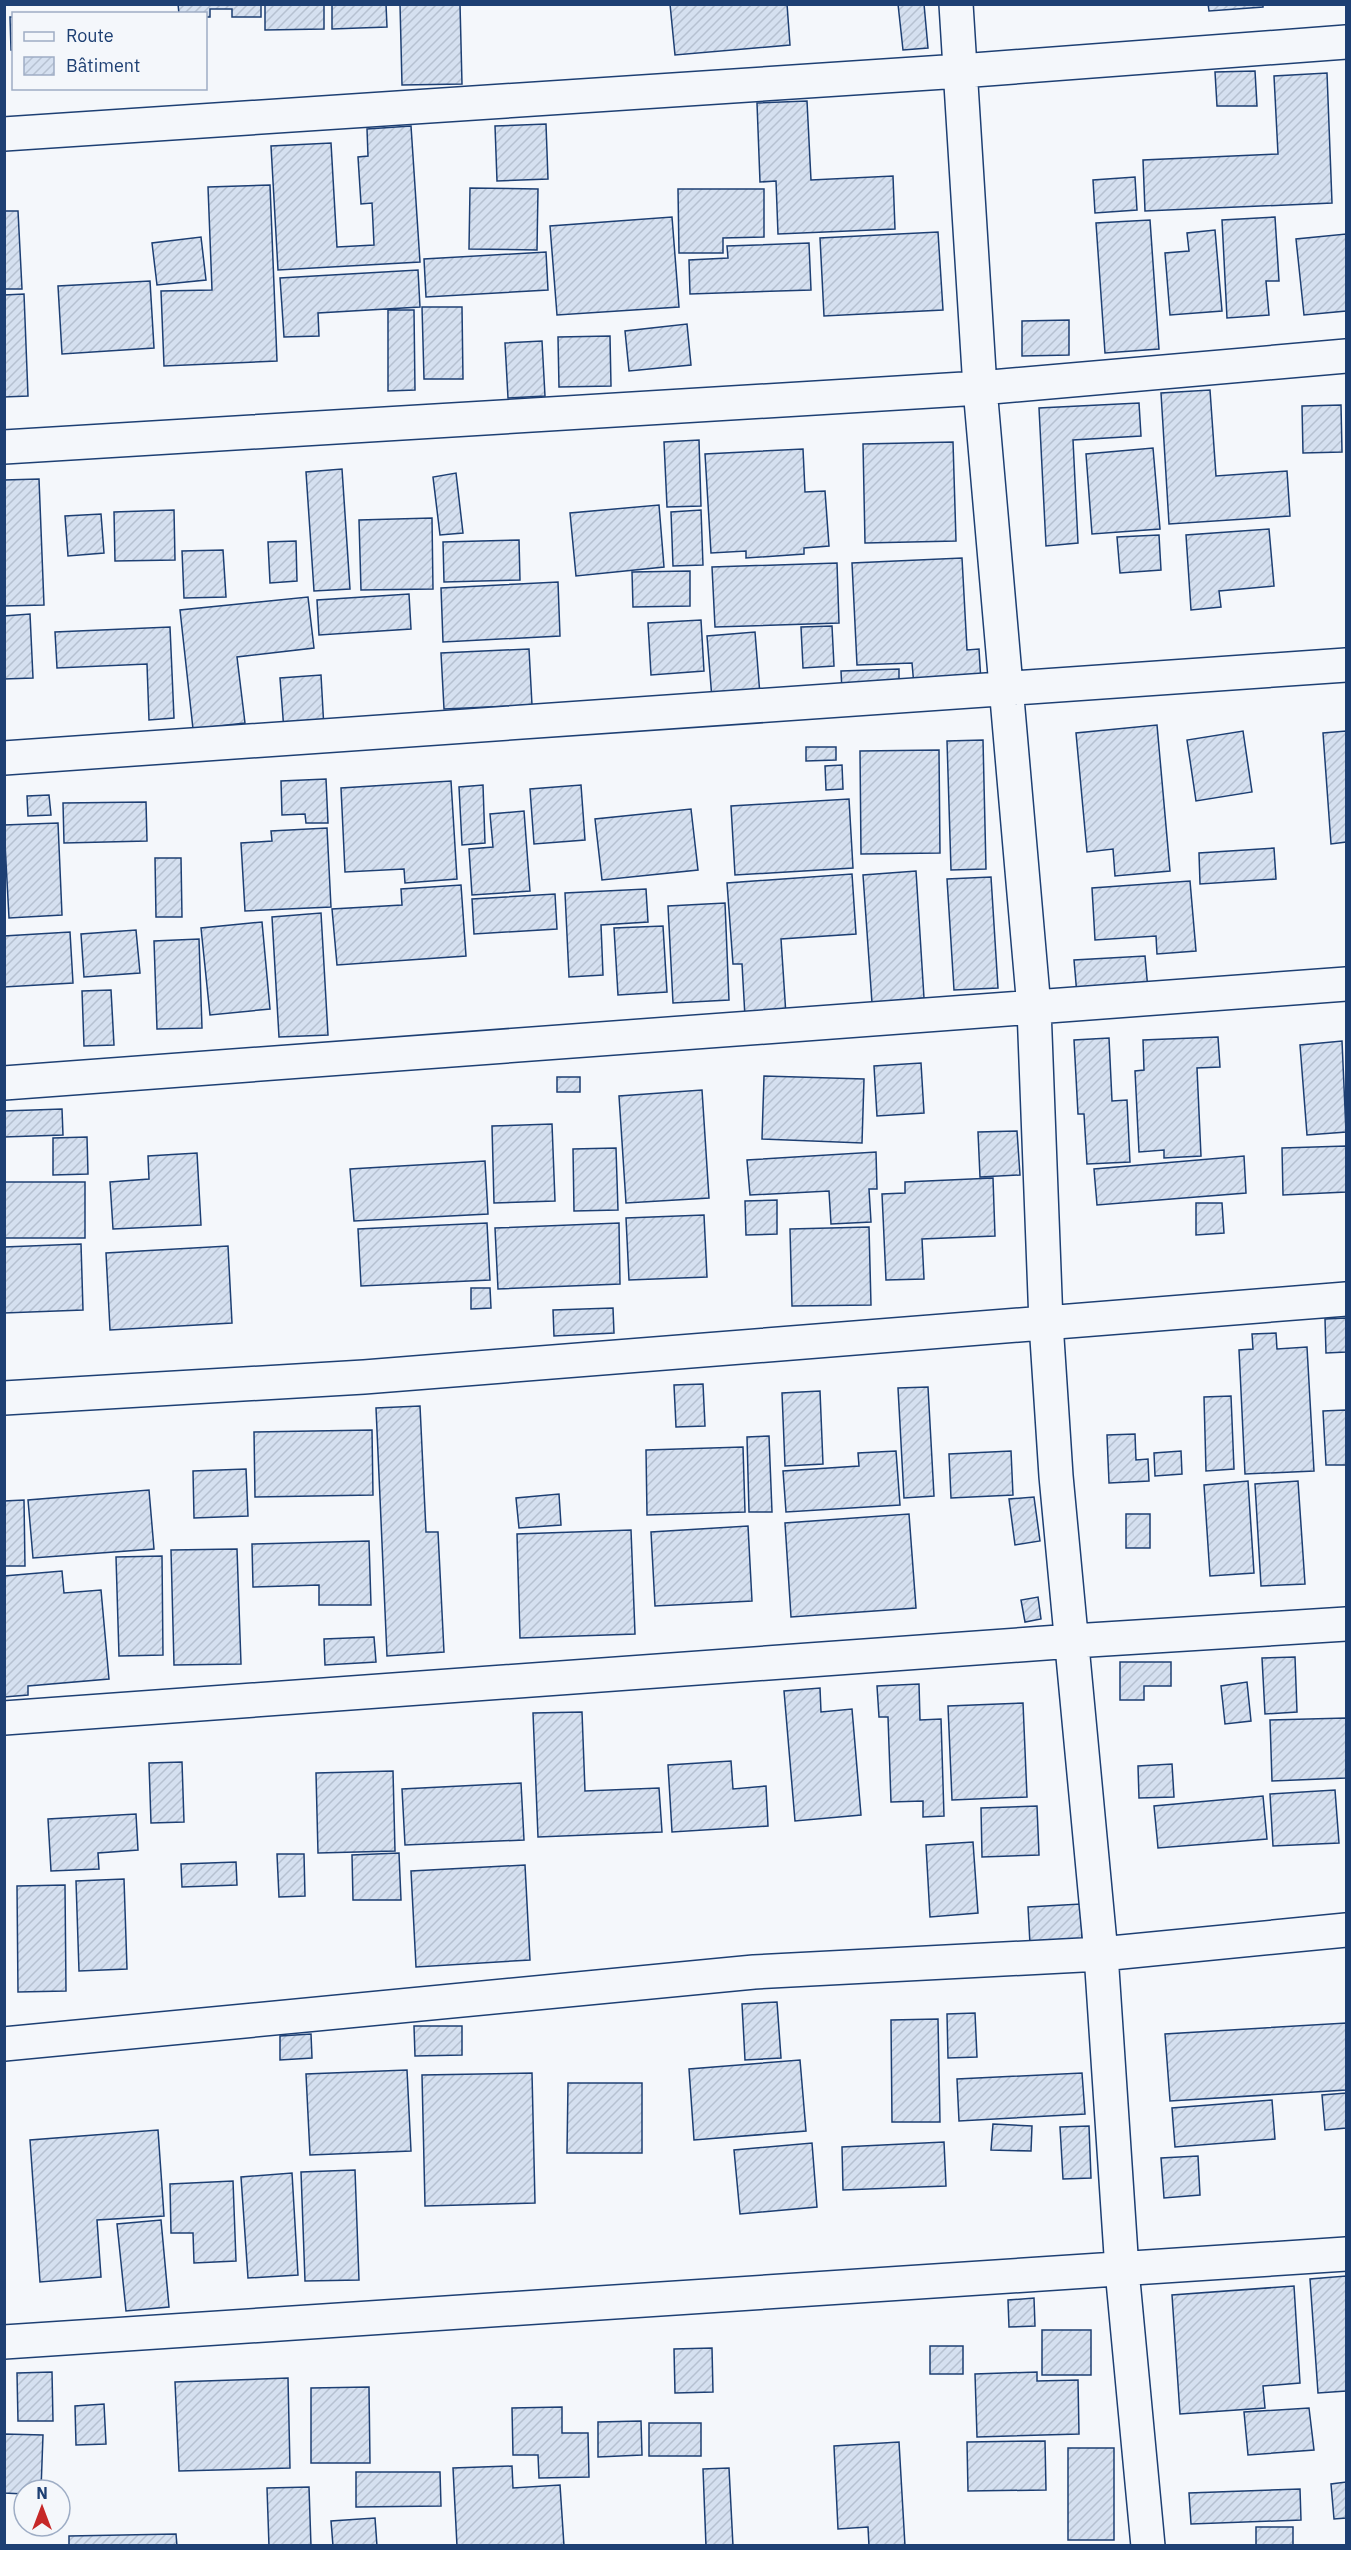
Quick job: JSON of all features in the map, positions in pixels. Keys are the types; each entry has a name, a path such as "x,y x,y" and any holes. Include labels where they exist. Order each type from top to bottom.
{"street":[{"path":"956,4 980,388 1008,687 1034,1008 1046,1323 1056,1476 1101,1954 1122,2270 1148,2546"},
{"path":"4,134 960,71 1347,42"},
{"path":"4,447 195,433 980,388 1347,356"},
{"path":"4,758 1347,665"},
{"path":"4,1083 1347,984"},
{"path":"4,1398 364,1377 1347,1299"},
{"path":"4,1718 1073,1641 1347,1624"},
{"path":"4,2044 754,1972 1101,1954 1347,1930"},
{"path":"4,2342 1347,2254"}],"building":[{"path":"178,4 261,4 261,17 232,17 232,9 210,9 210,17 207,17 207,12 179,12"},
{"path":"265,4 324,4 324,29 265,30"},
{"path":"332,4 386,4 387,27 332,29"},
{"path":"400,4 460,4 462,84 402,85"},
{"path":"670,4 787,4 790,45 675,55"},
{"path":"898,4 924,4 928,48 903,50"},
{"path":"1208,4 1263,4 1263,7 1209,11"},
{"path":"10,17 12,17 12,50"},
{"path":"1255,71 1257,106 1217,106 1215,72"},
{"path":"1327,73 1332,203 1145,211 1143,160 1278,154 1274,76"},
{"path":"807,101 811,180 893,176 895,229 778,234 776,181 760,182 757,103"},
{"path":"546,124 548,179 497,181 495,126"},
{"path":"411,126 420,262 278,270 271,146 331,143 337,247 374,245 372,203 361,204 358,157 368,156 367,129"},
{"path":"1135,177 1137,210 1095,213 1093,180"},
{"path":"270,185 277,361 164,366 161,291 212,290 208,187"},
{"path":"470,188 538,189 537,250 469,249"},
{"path":"678,189 764,189 764,237 723,238 723,253 679,253"},
{"path":"4,211 18,211 22,289 4,289"},
{"path":"672,217 679,307 557,315 550,226"},
{"path":"1275,217 1279,281 1266,281 1269,315 1227,318 1222,220"},
{"path":"1150,220 1159,349 1105,353 1096,223"},
{"path":"1215,230 1222,311 1170,315 1165,253 1189,251 1187,233"},
{"path":"938,232 943,310 824,316 820,238"},
{"path":"1346,234 1346,311 1304,315 1296,239"},
{"path":"201,237 206,280 157,285 152,243"},
{"path":"809,243 811,290 690,294 689,260 728,258 727,246"},
{"path":"546,252 548,290 426,297 424,259"},
{"path":"418,270 420,307 318,313 319,336 284,337 280,278"},
{"path":"150,281 154,348 62,354 58,286"},
{"path":"24,294 28,396 4,397 4,295"},
{"path":"422,307 462,307 463,379 424,379"},
{"path":"388,310 414,310 415,390 388,391"},
{"path":"1069,320 1069,355 1022,356 1022,321"},
{"path":"687,324 691,365 629,371 625,331"},
{"path":"610,336 611,386 559,387 558,337"},
{"path":"542,341 545,396 508,398 505,343"},
{"path":"1210,390 1216,476 1287,471 1290,516 1169,524 1161,393"},
{"path":"1139,403 1141,436 1073,440 1078,543 1046,546 1039,408"},
{"path":"1341,405 1342,452 1303,453 1302,406"},
{"path":"699,440 701,506 667,507 664,442"},
{"path":"953,442 956,541 865,543 863,444"},
{"path":"1153,448 1160,529 1092,534 1086,454"},
{"path":"803,449 805,492 825,491 829,546 804,548 804,554 746,558 746,551 711,553 705,454"},
{"path":"342,469 350,589 314,591 306,472"},
{"path":"456,473 463,533 440,535 433,477"},
{"path":"39,479 44,605 4,606 4,480"},
{"path":"659,505 664,567 576,576 570,513"},
{"path":"174,510 175,560 115,561 114,512"},
{"path":"701,510 703,565 673,566 671,512"},
{"path":"101,514 104,553 68,556 65,516"},
{"path":"432,518 433,589 361,590 359,520"},
{"path":"1269,529 1274,586 1219,591 1221,607 1191,610 1186,535"},
{"path":"1159,535 1161,570 1120,573 1117,537"},
{"path":"519,540 520,580 444,582 443,542"},
{"path":"296,541 297,581 270,583 268,542"},
{"path":"223,550 226,597 184,598 182,551"},
{"path":"962,558 967,650 979,649 981,682 914,686 912,663 857,665 852,563"},
{"path":"837,563 839,623 715,627 712,567"},
{"path":"690,571 690,606 633,607 632,572"},
{"path":"558,582 560,636 443,642 441,588"},
{"path":"409,594 411,629 319,635 317,600"},
{"path":"308,597 314,648 237,657 245,723 193,729 180,610"},
{"path":"30,614 33,678 4,679 4,616"},
{"path":"701,620 704,671 651,675 648,623"},
{"path":"832,626 834,666 803,668 801,627"},
{"path":"170,627 174,718 149,720 147,664 57,668 55,632"},
{"path":"755,632 760,695 712,699 707,636"},
{"path":"529,649 532,705 444,709 441,653"},
{"path":"899,669 899,689 842,691 841,671"},
{"path":"321,675 324,729 284,731 280,678"},
{"path":"1157,725 1170,871 1115,876 1113,849 1087,852 1076,733"},
{"path":"1243,731 1252,792 1196,801 1187,740"},
{"path":"1346,731 1346,842 1331,844 1323,733"},
{"path":"983,740 986,869 951,870 947,741"},
{"path":"806,747 836,747 836,760 806,761"},
{"path":"939,750 940,853 861,854 860,751"},
{"path":"842,765 843,789 826,790 825,766"},
{"path":"326,779 328,823 306,823 305,814 282,815 281,781"},
{"path":"451,781 457,879 405,883 404,869 345,872 341,788"},
{"path":"483,785 485,843 462,845 459,787"},
{"path":"581,785 585,840 534,844 530,789"},
{"path":"49,795 51,815 28,816 27,796"},
{"path":"849,799 853,868 735,875 731,806"},
{"path":"146,802 147,841 64,843 63,803"},
{"path":"691,809 698,870 602,880 595,819"},
{"path":"524,811 530,891 472,895 469,849 493,847 490,814"},
{"path":"58,823 62,915 9,918 4,825"},
{"path":"327,828 331,907 245,911 241,843 272,841 271,831"},
{"path":"1274,848 1276,879 1200,884 1199,853"},
{"path":"155,858 181,858 182,917 156,917"},
{"path":"916,871 924,998 872,1003 863,875"},
{"path":"852,874 856,934 781,939 786,1015 745,1017 742,964 733,964 727,883"},
{"path":"991,877 998,988 954,990 947,879"},
{"path":"1190,881 1196,951 1157,954 1156,936 1095,940 1092,888"},
{"path":"461,885 466,956 337,965 332,909 402,905 401,889"},
{"path":"646,889 648,922 601,925 603,975 569,977 565,893"},
{"path":"555,894 557,929 474,934 472,899"},
{"path":"725,903 729,1000 673,1003 668,906"},
{"path":"321,913 328,1035 279,1037 272,917"},
{"path":"262,922 270,1009 210,1015 201,928"},
{"path":"663,926 667,992 618,995 614,928"},
{"path":"136,930 140,973 84,977 81,934"},
{"path":"70,932 73,983 4,987 4,936"},
{"path":"199,939 202,1028 157,1029 154,941"},
{"path":"1145,956 1148,990 1077,995 1074,960"},
{"path":"111,990 114,1045 84,1046 82,991"},
{"path":"1218,1037 1220,1067 1197,1068 1201,1156 1164,1158 1164,1150 1139,1152 1135,1071 1144,1070 1143,1040"},
{"path":"1109,1038 1112,1101 1127,1100 1130,1162 1087,1164 1084,1114 1078,1114 1074,1040"},
{"path":"1342,1041 1346,1132 1307,1135 1300,1045"},
{"path":"921,1063 924,1113 877,1116 874,1066"},
{"path":"764,1076 864,1079 862,1143 762,1139"},
{"path":"557,1077 580,1077 580,1092 557,1092"},
{"path":"702,1090 709,1198 626,1203 619,1096"},
{"path":"62,1109 63,1135 4,1137 4,1111"},
{"path":"552,1124 555,1201 494,1203 492,1126"},
{"path":"1017,1131 1020,1175 980,1177 978,1132"},
{"path":"87,1137 88,1174 53,1175 53,1138"},
{"path":"1346,1146 1346,1192 1283,1195 1282,1148"},
{"path":"616,1148 618,1210 574,1211 573,1149"},
{"path":"876,1152 877,1189 869,1189 871,1222 831,1224 829,1191 750,1195 747,1160"},
{"path":"197,1153 201,1225 113,1229 110,1182 149,1179 148,1156"},
{"path":"1244,1156 1246,1193 1097,1205 1094,1169"},
{"path":"485,1161 488,1214 354,1221 350,1169"},
{"path":"993,1178 995,1236 922,1239 924,1279 886,1280 882,1194 905,1193 905,1182"},
{"path":"4,1182 85,1182 85,1238 4,1238"},
{"path":"777,1200 777,1234 746,1235 745,1201"},
{"path":"1196,1203 1222,1203 1224,1233 1196,1235"},
{"path":"704,1215 707,1277 629,1280 626,1218"},
{"path":"487,1223 490,1280 361,1286 358,1229"},
{"path":"619,1223 620,1284 498,1289 495,1228"},
{"path":"869,1227 871,1305 792,1306 790,1229"},
{"path":"81,1244 83,1310 4,1313 4,1247"},
{"path":"228,1246 232,1323 110,1330 106,1253"},
{"path":"471,1288 490,1288 491,1308 471,1309"},
{"path":"613,1308 614,1333 554,1336 553,1310"},
{"path":"1346,1318 1346,1352 1326,1353 1325,1319"},
{"path":"1276,1333 1277,1349 1307,1347 1314,1471 1245,1474 1239,1350 1253,1349 1252,1334"},
{"path":"703,1384 705,1426 676,1427 674,1385"},
{"path":"928,1387 934,1496 904,1498 898,1388"},
{"path":"820,1391 823,1464 785,1466 782,1393"},
{"path":"1231,1396 1234,1469 1206,1471 1204,1397"},
{"path":"420,1406 426,1532 438,1532 444,1652 387,1656 376,1408"},
{"path":"1346,1410 1346,1465 1326,1465 1323,1411"},
{"path":"372,1430 373,1495 255,1497 254,1432"},
{"path":"1135,1434 1136,1460 1148,1459 1149,1481 1109,1483 1107,1435"},
{"path":"769,1436 772,1512 749,1512 747,1437"},
{"path":"743,1447 745,1512 647,1515 646,1450"},
{"path":"896,1451 900,1505 786,1512 783,1471 859,1466 858,1453"},
{"path":"1011,1451 1013,1495 951,1498 949,1454"},
{"path":"1181,1451 1182,1474 1155,1476 1154,1453"},
{"path":"246,1469 248,1516 194,1518 193,1471"},
{"path":"1248,1481 1254,1573 1210,1576 1204,1485"},
{"path":"1298,1481 1305,1584 1261,1586 1255,1484"},
{"path":"149,1490 154,1549 33,1558 28,1500"},
{"path":"559,1494 561,1525 519,1528 516,1498"},
{"path":"1034,1497 1040,1541 1015,1545 1009,1499"},
{"path":"24,1500 25,1566 4,1566 4,1501"},
{"path":"909,1514 916,1608 791,1617 785,1523"},
{"path":"1126,1514 1150,1514 1150,1548 1126,1548"},
{"path":"748,1526 752,1601 655,1606 651,1532"},
{"path":"631,1530 635,1634 520,1638 517,1534"},
{"path":"369,1541 371,1605 319,1605 319,1585 253,1587 252,1544"},
{"path":"237,1549 241,1664 174,1665 171,1550"},
{"path":"162,1556 163,1655 119,1656 116,1557"},
{"path":"62,1571 64,1593 101,1590 109,1679 28,1686 28,1695 4,1697 4,1576"},
{"path":"1038,1597 1041,1619 1025,1622 1021,1600"},
{"path":"374,1637 376,1662 325,1665 324,1639"},
{"path":"1295,1657 1297,1712 1265,1714 1262,1658"},
{"path":"1120,1662 1171,1662 1171,1686 1144,1686 1144,1700 1120,1700"},
{"path":"1247,1682 1251,1721 1225,1724 1221,1686"},
{"path":"919,1684 920,1720 941,1719 944,1816 923,1817 923,1801 891,1802 888,1717 879,1717 877,1686"},
{"path":"820,1688 821,1712 852,1709 861,1815 795,1821 784,1691"},
{"path":"1023,1703 1027,1797 952,1800 948,1706"},
{"path":"582,1712 585,1791 659,1788 662,1832 538,1837 533,1713"},
{"path":"1346,1718 1346,1778 1272,1781 1270,1720"},
{"path":"731,1761 733,1789 766,1786 768,1826 672,1832 668,1765"},
{"path":"182,1762 184,1822 151,1823 149,1763"},
{"path":"1172,1764 1174,1797 1139,1798 1138,1766"},
{"path":"393,1771 395,1851 318,1853 316,1773"},
{"path":"521,1783 524,1840 405,1845 402,1789"},
{"path":"1335,1790 1339,1843 1273,1846 1270,1794"},
{"path":"1263,1796 1267,1839 1158,1848 1154,1806"},
{"path":"1037,1806 1039,1855 982,1857 981,1808"},
{"path":"136,1814 138,1850 98,1853 99,1869 51,1871 48,1819"},
{"path":"973,1842 978,1913 930,1917 926,1845"},
{"path":"399,1853 401,1900 353,1900 352,1855"},
{"path":"277,1854 304,1854 305,1896 279,1897"},
{"path":"236,1862 237,1885 182,1887 181,1864"},
{"path":"525,1865 530,1960 416,1967 411,1871"},
{"path":"124,1879 127,1969 79,1971 76,1881"},
{"path":"65,1885 66,1991 18,1992 17,1886"},
{"path":"1081,1904 1082,1942 1030,1944 1028,1907"},
{"path":"777,2002 781,2058 745,2060 742,2004"},
{"path":"975,2013 977,2057 948,2058 947,2014"},
{"path":"938,2019 940,2122 892,2122 891,2020"},
{"path":"1346,2023 1346,2090 1170,2101 1165,2034"},
{"path":"414,2026 462,2026 462,2055 415,2056"},
{"path":"311,2034 312,2058 280,2060 280,2036"},
{"path":"800,2060 806,2131 694,2140 689,2069"},
{"path":"407,2070 411,2151 310,2155 306,2074"},
{"path":"532,2073 535,2203 425,2206 422,2075"},
{"path":"1082,2073 1085,2114 959,2121 957,2079"},
{"path":"568,2083 642,2083 642,2153 567,2153"},
{"path":"1346,2093 1346,2128 1325,2130 1322,2095"},
{"path":"1272,2100 1275,2139 1175,2147 1172,2108"},
{"path":"993,2124 1032,2126 1031,2151 991,2150"},
{"path":"1089,2126 1091,2178 1063,2179 1060,2127"},
{"path":"158,2130 164,2216 97,2220 101,2277 40,2282 30,2140"},
{"path":"944,2142 946,2186 843,2190 842,2147"},
{"path":"812,2143 817,2207 740,2214 734,2150"},
{"path":"1198,2156 1200,2195 1164,2198 1161,2158"},
{"path":"355,2170 359,2280 305,2281 301,2172"},
{"path":"292,2173 298,2275 248,2278 241,2177"},
{"path":"233,2181 236,2261 194,2263 193,2233 171,2233 170,2184"},
{"path":"161,2220 169,2307 126,2311 117,2224"},
{"path":"1346,2276 1346,2391 1318,2393 1310,2279"},
{"path":"1294,2286 1300,2383 1263,2386 1265,2408 1180,2414 1172,2295"},
{"path":"1034,2298 1035,2326 1009,2327 1008,2300"},
{"path":"1042,2330 1091,2330 1091,2375 1042,2375"},
{"path":"930,2346 963,2346 963,2374 930,2374"},
{"path":"712,2348 713,2392 675,2393 674,2349"},
{"path":"52,2372 53,2421 18,2421 17,2373"},
{"path":"1037,2372 1037,2381 1078,2380 1079,2434 977,2437 975,2374"},
{"path":"288,2378 290,2468 179,2471 175,2382"},
{"path":"369,2387 370,2463 311,2463 311,2388"},
{"path":"104,2404 106,2444 76,2445 75,2406"},
{"path":"562,2407 562,2433 588,2433 589,2477 539,2478 538,2455 513,2455 512,2408"},
{"path":"1309,2408 1314,2450 1248,2455 1244,2412"},
{"path":"641,2421 642,2455 598,2457 598,2422"},
{"path":"649,2423 701,2423 701,2456 649,2456"},
{"path":"4,2434 43,2435 41,2478 12,2478 12,2493 4,2493"},
{"path":"1045,2441 1046,2490 968,2491 967,2442"},
{"path":"899,2442 905,2546 869,2546 868,2527 838,2529 834,2446"},
{"path":"1068,2448 1114,2448 1114,2540 1068,2540"},
{"path":"512,2466 513,2488 560,2485 564,2546 457,2546 453,2468"},
{"path":"729,2468 733,2546 706,2546 703,2469"},
{"path":"356,2472 440,2472 441,2506 356,2507"},
{"path":"1346,2482 1346,2518 1334,2519 1331,2484"},
{"path":"309,2487 311,2546 269,2546 267,2488"},
{"path":"1300,2489 1301,2520 1191,2524 1189,2493"},
{"path":"375,2518 377,2546 333,2546 331,2521"},
{"path":"1256,2527 1293,2527 1293,2546 1256,2546"},
{"path":"176,2534 177,2546 69,2546 69,2538 72,2536"}]}
